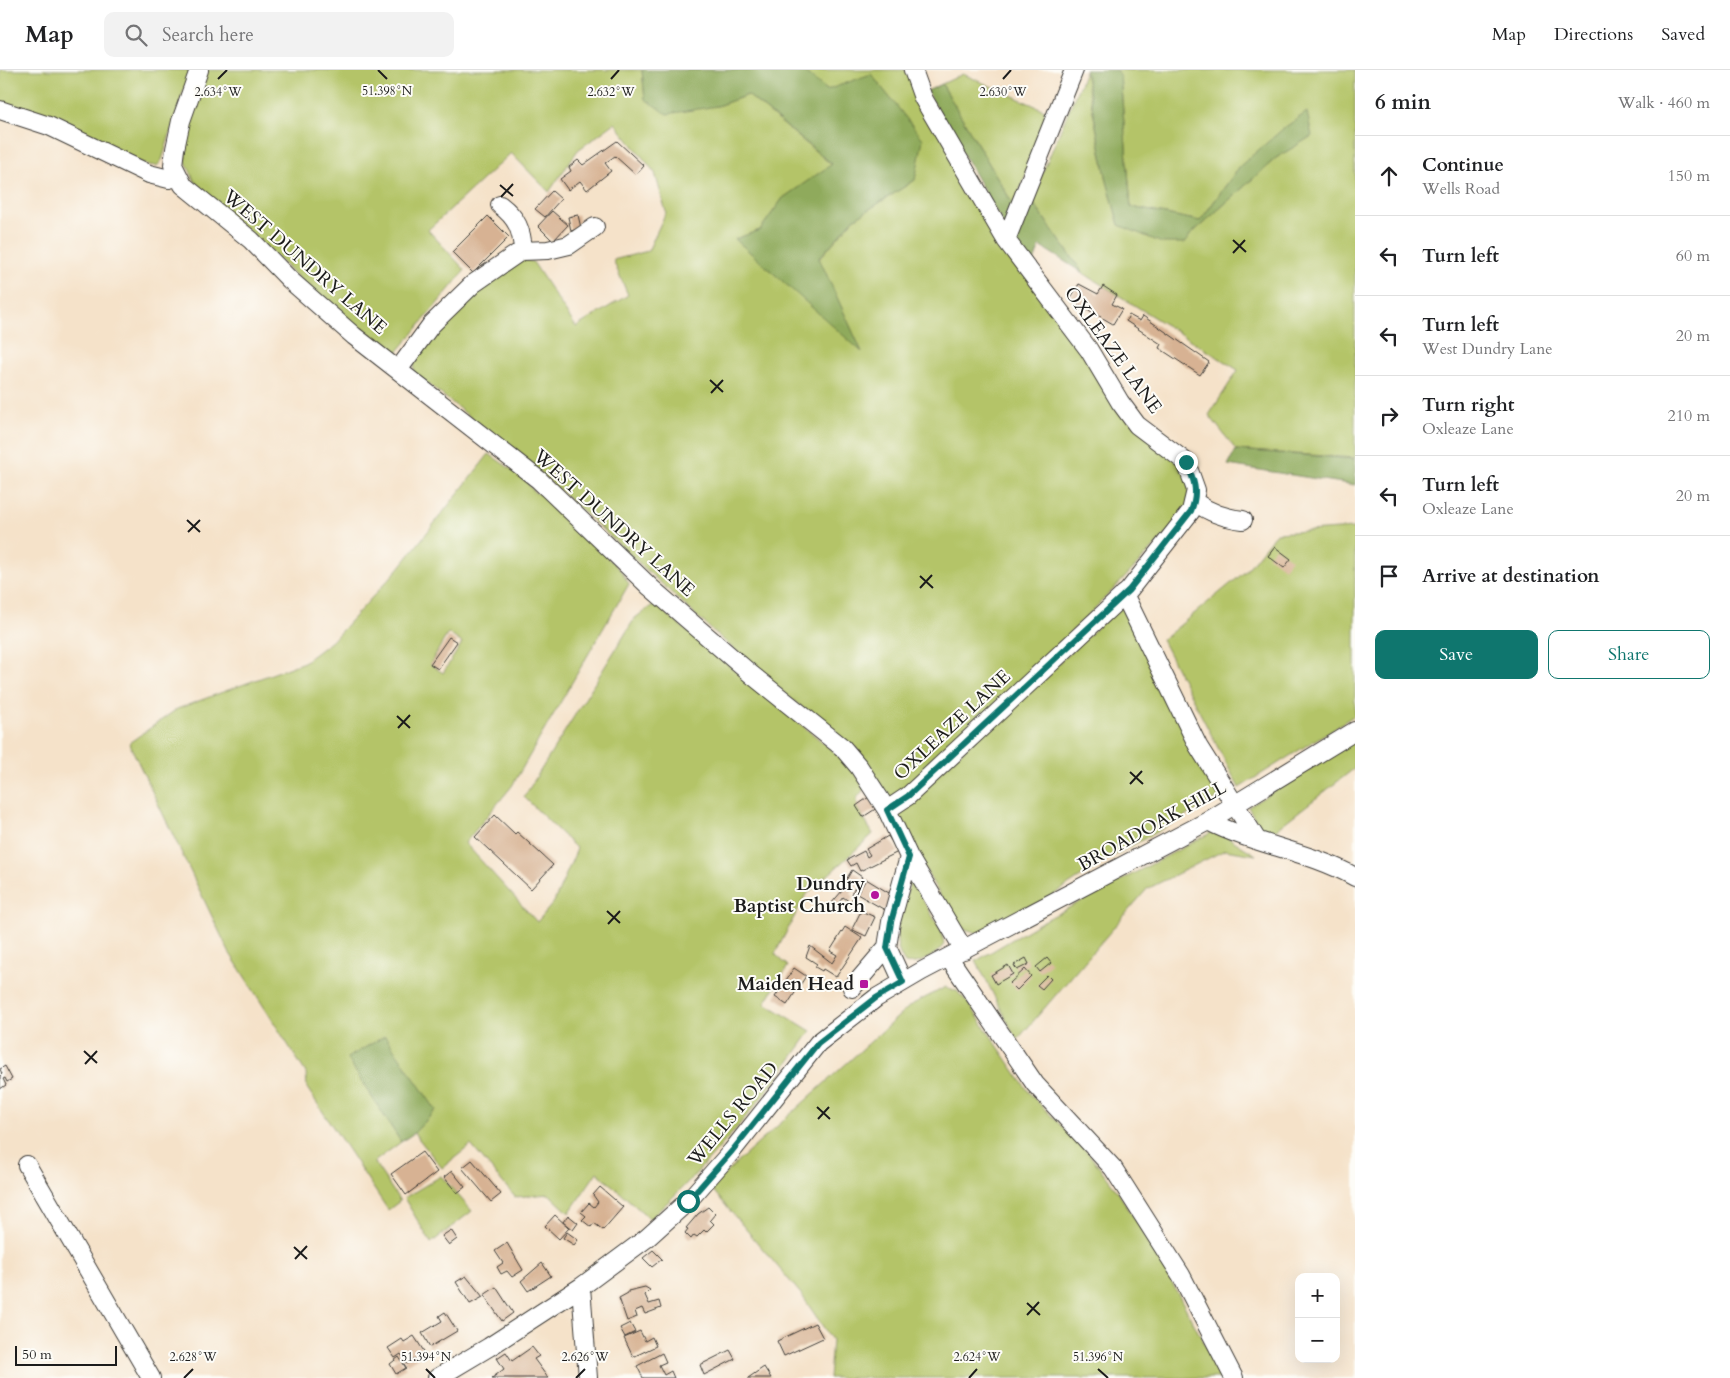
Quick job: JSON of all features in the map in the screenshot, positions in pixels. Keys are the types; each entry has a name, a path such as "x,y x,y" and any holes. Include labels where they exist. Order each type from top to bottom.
{"street":[{"path":"0,110 49,126 149,174 169,179 177,177 173,165 175,149 181,121 198,70"},
{"name":"OXLEAZE LANE","path":"887,810 908,796 1124,594 1162,549 1195,502 1196,490 1186,462 1137,425 1120,402 1089,350 1006,240 923,98 913,70"},
{"path":"1006,240 1074,70"},
{"name":"WEST DUNDRY LANE","path":"177,177 191,192 251,240 298,286 398,370 539,480 650,587 752,675 842,747 859,767 887,810 957,954 1035,1084 1114,1168 1180,1275 1234,1378"},
{"path":"500,205 517,221 522,234 523,251"},
{"path":"398,370 431,325 474,284 523,251 548,250 569,245 595,227"},
{"path":"1195,502 1207,511 1224,517 1243,520"},
{"path":"1124,594 1198,746 1257,840"},
{"name":"BROADOAK HILL","path":"957,954 1208,821 1355,731"},
{"path":"1208,821 1227,830 1334,865 1355,878"},
{"path":"852,988 887,948 891,922 909,857"},
{"path":"887,948 903,982"},
{"name":"WELLS ROAD","path":"438,1378 490,1347 581,1287 647,1238 688,1201 732,1151 818,1043 876,998 957,954"},
{"path":"26,1165 151,1378"},
{"path":"581,1287 588,1378"}],"green space":[{"path":"0,70 190,70 162,160 157,166 147,165 0,102"},
{"path":"207,70 642,70 645,99 717,106 748,95 832,165 783,198 760,230 736,239 861,350 819,259 854,219 915,180 827,90 802,70 905,70 1000,242 1189,477 1188,510 1123,580 1021,681 916,781 890,799 856,748 795,702 714,632 539,471 414,373 414,359 460,303 523,259 533,262 576,327 628,295 613,260 648,251 666,212 655,173 615,123 578,150 549,192 511,153 428,230 465,270 398,351 389,353 329,306 195,182 186,162 185,140"},
{"path":"642,70 802,70 827,90 871,74 923,139 915,180 854,219 819,258 862,352 735,239 760,230 783,198 832,164 748,95 717,106 667,114 645,99"},
{"path":"1085,70 1116,70 1120,76 1131,207 1200,221 1240,166 1284,128 1307,112 1312,136 1276,158 1190,235 1185,243 1162,243 1119,225 1107,181"},
{"path":"1116,70 1355,70 1355,458 1236,450 1209,415 1238,370 1083,273 1031,200 1085,72 1107,181 1119,225 1185,243 1190,235 1276,158 1311,136 1240,166 1200,221 1131,207 1120,76"},
{"path":"963,74 1049,112 1014,206 942,84"},
{"path":"942,84 1014,206 1006,229 927,91"},
{"path":"1031,200 1083,273 1040,246 1032,266 1013,241"},
{"path":"1236,450 1355,459 1355,485 1228,465"},
{"path":"489,454 524,478 534,492 546,496 621,571 629,584 512,786 465,843 537,922 554,902 577,849 524,797 635,618 654,604 842,758 866,787 857,798 858,809 873,834 805,896 775,954 788,966 765,1003 811,1031 735,1130 694,1176 650,1219 597,1172 569,1213 549,1194 515,1197 471,1145 442,1168 414,1133 436,1110 347,1058 401,1142 374,1162 400,1201 388,1210 307,1088 306,1073 229,952 129,743 177,709 304,662 332,641 399,568","holes":["448,633 462,643 443,673 430,664"]},
{"path":"1355,528 1355,715 1239,788 1162,640 1246,571 1276,533"},
{"path":"1122,605 1222,796 1111,857 1024,914 978,933 958,927 896,818 899,809"},
{"path":"1355,741 1355,768 1266,837 1248,807"},
{"path":"1216,830 1256,855 1225,850 1147,889 1017,1040 976,961 1038,924"},
{"path":"911,880 941,930 944,944 927,959 916,963 905,963 897,943 897,933 898,922"},
{"path":"946,987 957,991 969,1004 1031,1095 1089,1154 1116,1189 1155,1251 1223,1378 829,1378 832,1340 801,1294 710,1187 911,1005"},
{"path":"385,1036 436,1110 414,1133 401,1142 347,1058"},
{"path":"441,1176 472,1211 431,1243 404,1198"}],"building":[{"path":"617,141 644,166 636,175 615,156 605,163 611,171 587,190 580,181 568,190 560,179 571,171 569,167 578,160 583,165"},
{"path":"552,191 561,199 545,217 535,209"},
{"path":"552,211 568,225 553,241 538,226"},
{"path":"578,215 581,228 571,231 568,217"},
{"path":"488,216 509,237 473,273 452,252"},
{"path":"1079,284 1098,294 1103,286 1117,295 1112,304 1122,309 1113,324 1070,299"},
{"path":"1129,315 1140,321 1143,316 1209,362 1200,375 1159,348 1161,344 1126,321"},
{"path":"1275,547 1291,559 1284,568 1268,556"},
{"path":"449,637 457,642 438,669 430,664"},
{"path":"869,797 877,808 863,817 856,806"},
{"path":"495,815 553,865 531,889 475,837"},
{"path":"888,836 898,852 860,871 856,863 851,866 847,860 864,851 867,857 870,855 866,849"},
{"path":"852,870 862,877 851,894 854,896 850,902 843,897 835,908 830,905 842,891 840,890"},
{"name":"Dundry Baptist Church","path":"866,879 894,896 885,910 857,894"},
{"path":"861,911 875,917 866,936 853,930"},
{"path":"845,927 862,938 836,977 823,969 822,971 815,967 817,964 806,957 810,946 832,963 837,955 830,951"},
{"path":"1026,958 1029,964 1017,970 1014,965"},
{"path":"1047,958 1051,963 1040,972 1036,967"},
{"path":"1008,965 1013,974 996,984 991,975"},
{"path":"794,968 806,976 787,1005 775,997"},
{"path":"1025,969 1031,976 1017,990 1010,983"},
{"path":"1047,975 1051,979 1042,989 1037,985"},
{"path":"5,1066 12,1079 7,1082 5,1078 3,1079 6,1085 0,1089 0,1076 2,1074 0,1069"},
{"path":"422,1152 437,1172 406,1195 391,1174"},
{"path":"472,1160 501,1194 491,1202 462,1168"},
{"path":"452,1171 465,1187 457,1193 444,1177"},
{"path":"600,1187 623,1207 603,1230 594,1223 591,1227 582,1220 586,1216 581,1212 589,1203 594,1207 598,1202 593,1195"},
{"path":"708,1207 715,1214 710,1220 714,1224 706,1232 704,1230 697,1237 694,1235 691,1239 685,1233 688,1229 686,1228 698,1214"},
{"path":"555,1215 569,1228 559,1239 545,1226"},
{"path":"568,1215 578,1223 573,1230 563,1222"},
{"path":"451,1230 457,1239 449,1245 442,1236"},
{"path":"567,1232 578,1240 574,1245 563,1238"},
{"path":"507,1243 523,1270 512,1277 507,1271 501,1274 497,1267 503,1263 495,1251"},
{"path":"653,1250 662,1259 652,1267 643,1258"},
{"path":"542,1263 551,1276 528,1291 521,1281"},
{"path":"466,1276 483,1297 470,1304 456,1282"},
{"path":"496,1287 513,1313 502,1321 484,1295"},
{"path":"645,1287 650,1290 645,1295 649,1304 659,1301 661,1308 645,1314 642,1308 635,1311 637,1317 627,1321 619,1298 628,1293 628,1291"},
{"path":"445,1312 457,1331 430,1347 422,1333 442,1321 439,1316"},
{"path":"630,1323 635,1332 625,1337 620,1328"},
{"path":"815,1323 823,1338 784,1356 777,1341"},
{"path":"640,1331 645,1341 652,1337 656,1346 633,1357 624,1338"},
{"path":"414,1336 425,1353 407,1364 401,1354 395,1358 388,1348 402,1339 404,1342"},
{"path":"532,1347 539,1356 534,1359 548,1378 492,1378 504,1369 497,1358 506,1352 512,1361"},
{"path":"730,1350 735,1359 704,1375 700,1365"},
{"path":"662,1353 666,1362 659,1365 664,1375 671,1371 674,1378 643,1378 637,1366"},
{"path":"399,1357 406,1368 396,1374 390,1364"},
{"path":"764,1367 771,1378 748,1378"}],"place":[{"name":"Dundry Baptist Church","path":"875,895"},
{"name":"Maiden Head","path":"864,984"}],"route":[{"path":"688,1201 732,1151 818,1043 876,998 903,982 893,965 887,948 891,922 909,857 887,810 908,796 1129,590 1191,511 1195,502 1196,490 1186,462"}]}
